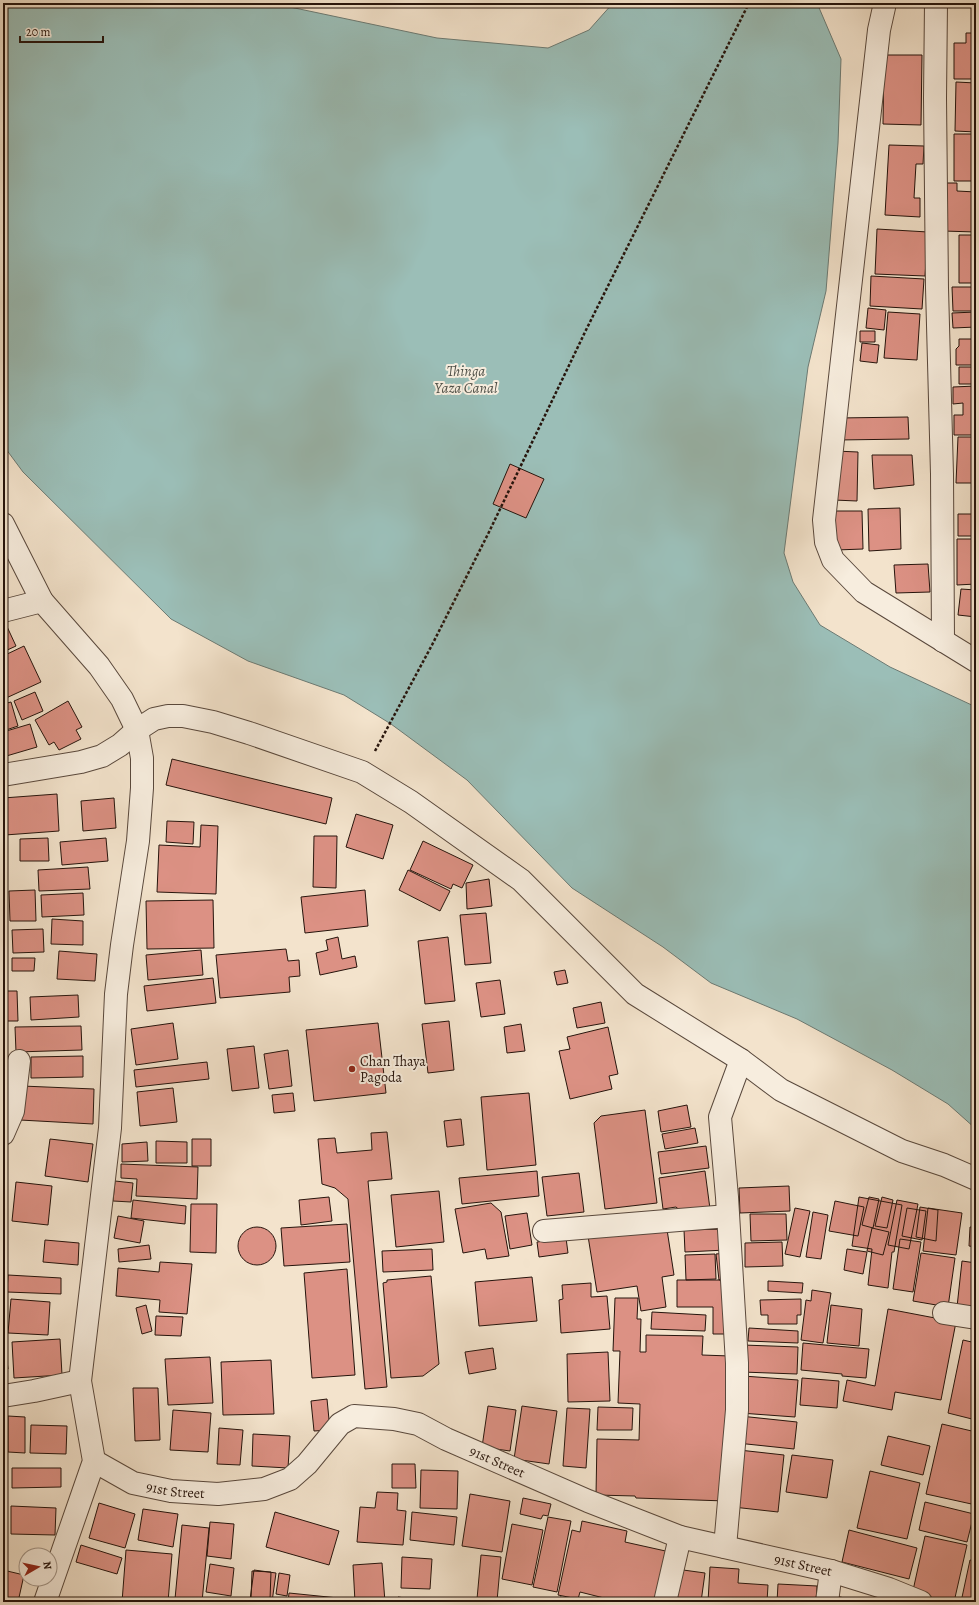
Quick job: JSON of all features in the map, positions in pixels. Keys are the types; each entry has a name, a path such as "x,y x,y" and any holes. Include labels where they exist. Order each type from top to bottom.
{"street":[{"path":"885,3 879,30 825,512 826,542 833,560 864,592 976,661"},
{"path":"936,3 935,121 937,288 942,474 943,641"},
{"path":"3,524 42,601 99,666 122,700 137,730 142,758 142,788 138,833 116,994 110,1128 80,1381 94,1461 45,1602"},
{"path":"3,611 42,601"},
{"path":"3,775 81,762 102,756 120,745 137,730 154,719 168,716 183,716 213,722 362,772 411,802 521,880 635,994 741,1060 780,1090 830,1116 902,1150 944,1165 976,1179"},
{"path":"725,1547 737,1410 735,1317 720,1117 741,1060"},
{"path":"3,1134 13,1111 19,1061"},
{"path":"544,1231 728,1216"},
{"path":"944,1313 976,1318"},
{"path":"3,1396 80,1381"},
{"name":"91st Street","path":"94,1461 133,1483 171,1491 218,1494 264,1489 290,1479 307,1464 340,1424 354,1416 394,1419 418,1424 446,1439 588,1501 680,1537 831,1571 889,1589 921,1602"},
{"path":"665,1602 680,1537"},
{"path":"827,1602 831,1571"}],"path":[{"path":"381,741 432,645 489,532 586,330 749,3"}],"water":[{"name":"Thinga Yaza Canal","path":"3,3 271,3 437,38 548,48 589,30 613,3 817,3 841,59 838,143 826,291 808,367 784,553 793,582 820,625 890,667 976,707 976,1129 948,1104 892,1070 797,1019 711,983 663,947 572,888 467,780 391,724 344,695 248,661 171,619 23,472 3,445"}],"building":[{"path":"966,33 976,33 976,79 954,79 954,43 966,43"},
{"path":"884,55 922,55 921,125 883,124"},
{"path":"956,82 976,83 976,132 955,131"},
{"path":"954,134 976,134 976,181 954,181"},
{"path":"889,145 924,146 923,164 916,164 914,198 920,198 920,217 885,215"},
{"path":"944,183 957,183 957,191 976,192 976,232 943,231"},
{"path":"877,229 928,232 925,276 875,274"},
{"path":"959,235 976,235 976,283 959,283"},
{"path":"871,276 924,279 922,309 870,306"},
{"path":"952,287 976,287 976,311 953,311"},
{"path":"868,308 886,310 884,330 866,328"},
{"path":"888,312 920,314 917,360 884,358"},
{"path":"976,312 976,327 953,328 952,313"},
{"path":"860,331 875,331 875,342 860,342"},
{"path":"959,339 976,339 976,365 956,365 956,349 959,346"},
{"path":"862,343 879,345 877,363 860,361"},
{"path":"959,367 976,367 976,384 959,384"},
{"path":"976,386 976,435 954,435 954,415 963,415 963,403 953,404 953,387"},
{"path":"908,417 909,439 838,440 838,418"},
{"path":"958,437 976,437 976,482 974,483 956,483"},
{"path":"835,451 858,452 857,501 834,500"},
{"path":"872,455 912,455 914,485 874,489"},
{"path":"510,464 544,479 526,518 493,504"},
{"path":"900,508 901,549 869,551 868,509"},
{"path":"835,511 862,511 863,549 836,550"},
{"path":"958,514 976,514 976,536 958,536"},
{"path":"957,539 976,539 976,584 957,585"},
{"path":"928,564 930,592 896,593 894,565"},
{"path":"961,589 976,590 976,617 958,615"},
{"path":"3,618 16,646 3,652"},
{"path":"975,621 976,643 973,643"},
{"path":"24,646 41,682 4,699 3,656"},
{"path":"35,692 43,711 22,720 14,701"},
{"path":"68,701 82,727 76,730 81,739 59,750 54,742 49,745 35,720"},
{"path":"11,702 18,726 3,731 3,704"},
{"path":"30,724 37,747 3,757 3,732"},
{"path":"172,759 332,798 326,824 166,785"},
{"path":"57,794 59,831 5,835 3,798"},
{"path":"114,798 116,828 83,831 81,801"},
{"path":"356,814 393,825 383,859 346,847"},
{"path":"167,821 194,822 193,844 166,842"},
{"path":"201,825 218,826 216,894 157,892 159,845 200,847"},
{"path":"314,836 337,836 336,888 313,887"},
{"path":"48,838 49,861 20,861 20,839"},
{"path":"106,838 108,861 62,865 60,842"},
{"path":"423,841 473,865 462,888 453,884 451,889 410,870"},
{"path":"88,867 90,889 39,891 38,870"},
{"path":"408,870 450,891 440,911 399,890"},
{"path":"489,879 492,906 467,909 466,883"},
{"path":"35,890 36,921 10,921 9,891"},
{"path":"365,890 368,926 305,933 301,897"},
{"path":"83,893 84,915 42,917 41,895"},
{"path":"213,900 214,948 147,949 146,901"},
{"path":"486,913 491,963 465,965 460,915"},
{"path":"52,919 83,921 83,945 51,944"},
{"path":"43,929 44,952 13,953 12,930"},
{"path":"3,930 7,957 3,957"},
{"path":"338,937 342,959 355,956 357,967 320,975 316,953 328,950 326,940"},
{"path":"448,937 455,1001 425,1004 418,941"},
{"path":"286,949 288,961 299,960 300,976 289,977 290,992 220,998 216,955"},
{"path":"201,950 203,975 148,980 146,955"},
{"path":"59,951 97,954 95,981 57,979"},
{"path":"12,958 35,958 34,971 12,971"},
{"path":"565,970 568,983 557,985 554,972"},
{"path":"213,978 216,1003 147,1011 144,986"},
{"path":"500,980 505,1014 481,1017 476,983"},
{"path":"3,991 17,991 18,1021 3,1021"},
{"path":"78,995 79,1017 31,1020 30,997"},
{"path":"601,1002 605,1023 577,1028 573,1008"},
{"path":"449,1021 454,1070 428,1073 422,1024"},
{"path":"173,1023 178,1059 136,1065 131,1029"},
{"path":"378,1023 386,1093 314,1101 306,1030"},
{"path":"521,1024 525,1051 507,1053 504,1027"},
{"path":"81,1026 82,1050 16,1052 15,1027"},
{"path":"608,1027 618,1074 609,1076 612,1089 570,1099 559,1051 570,1049 567,1037"},
{"path":"254,1046 259,1088 232,1091 227,1049"},
{"path":"288,1050 292,1086 269,1089 264,1054"},
{"path":"83,1056 83,1077 31,1078 31,1057"},
{"path":"207,1062 209,1079 136,1087 134,1070"},
{"path":"22,1086 94,1089 93,1124 20,1120"},
{"path":"173,1088 177,1122 140,1126 137,1092"},
{"path":"293,1093 295,1111 274,1113 272,1095"},
{"path":"529,1093 536,1165 487,1170 481,1097"},
{"path":"687,1105 691,1127 661,1132 658,1111"},
{"path":"645,1110 657,1203 605,1209 594,1123 601,1116"},
{"path":"461,1119 464,1145 447,1147 444,1121"},
{"path":"695,1128 698,1143 665,1149 662,1134"},
{"path":"387,1132 392,1179 368,1181 387,1387 365,1389 348,1199 335,1188 322,1184 318,1139 335,1138 337,1153 372,1150 371,1133"},
{"path":"50,1139 93,1144 88,1182 45,1176"},
{"path":"192,1139 211,1139 211,1166 192,1166"},
{"path":"156,1141 187,1142 187,1163 156,1163"},
{"path":"147,1142 148,1161 122,1162 122,1144"},
{"path":"706,1146 709,1168 661,1174 658,1152"},
{"path":"121,1164 198,1167 197,1199 136,1196 137,1179 121,1178"},
{"path":"537,1171 539,1196 462,1204 459,1178"},
{"path":"705,1171 710,1209 682,1212 676,1207 663,1209 659,1178"},
{"path":"579,1173 584,1212 547,1216 542,1177"},
{"path":"115,1181 133,1183 131,1202 113,1201"},
{"path":"16,1182 52,1186 48,1225 12,1221"},
{"path":"789,1186 790,1211 740,1213 739,1188"},
{"path":"439,1191 444,1242 396,1247 391,1195"},
{"path":"329,1197 332,1221 301,1225 299,1200"},
{"path":"859,1197 902,1205 894,1252 892,1252 888,1288 868,1285 872,1249 852,1246"},
{"path":"869,1197 879,1199 873,1228 862,1225"},
{"path":"882,1197 893,1200 887,1228 875,1226"},
{"path":"133,1200 186,1206 185,1224 131,1218"},
{"path":"897,1200 918,1204 909,1249 888,1245"},
{"path":"835,1201 864,1207 858,1236 829,1231"},
{"path":"491,1203 501,1212 509,1256 487,1259 485,1249 463,1253 455,1209"},
{"path":"191,1204 217,1204 216,1253 190,1252"},
{"path":"920,1207 938,1210 936,1241 916,1237"},
{"path":"795,1208 810,1211 800,1257 785,1254"},
{"path":"907,1208 926,1211 922,1240 902,1236"},
{"path":"928,1208 962,1213 956,1255 923,1251"},
{"path":"813,1212 828,1215 821,1259 806,1257"},
{"path":"527,1213 532,1245 510,1249 505,1216"},
{"path":"750,1214 786,1214 787,1240 751,1241"},
{"path":"118,1216 144,1221 140,1243 114,1238"},
{"path":"666,1223 674,1275 662,1277 666,1307 641,1311 637,1286 597,1292 588,1236"},
{"path":"347,1224 350,1262 284,1266 281,1228"},
{"path":"253,1227 261,1227 268,1230 273,1235 276,1246 273,1257 268,1262 261,1265 253,1265 246,1262 241,1257 238,1250 238,1242 241,1235 246,1230"},
{"path":"970,1227 976,1227 976,1247 969,1246"},
{"path":"872,1228 889,1232 883,1255 867,1251"},
{"path":"725,1229 726,1250 685,1252 684,1230"},
{"path":"3,1236 7,1236 5,1257 3,1257"},
{"path":"566,1238 568,1253 539,1257 537,1242"},
{"path":"900,1239 921,1242 913,1292 893,1289"},
{"path":"45,1240 79,1243 78,1265 43,1262"},
{"path":"782,1242 783,1266 745,1267 745,1243"},
{"path":"149,1245 151,1259 119,1262 118,1249"},
{"path":"432,1249 433,1270 383,1272 382,1251"},
{"path":"847,1249 867,1252 863,1274 844,1270"},
{"path":"727,1253 729,1279 719,1280 716,1254"},
{"path":"921,1253 955,1258 948,1307 913,1301"},
{"path":"715,1254 716,1279 686,1280 685,1255"},
{"path":"962,1261 976,1263 976,1309 957,1307"},
{"path":"160,1262 192,1264 187,1314 159,1312 160,1300 116,1296 118,1268 159,1272"},
{"path":"347,1269 355,1375 312,1378 304,1273"},
{"path":"8,1275 61,1278 61,1294 7,1292"},
{"path":"431,1276 439,1364 423,1376 391,1378 383,1283 387,1282 387,1280"},
{"path":"532,1277 537,1321 479,1326 475,1282"},
{"path":"677,1280 731,1280 732,1334 713,1334 713,1307 677,1307"},
{"path":"768,1281 803,1283 802,1293 768,1291"},
{"path":"591,1283 591,1297 607,1296 610,1329 561,1333 559,1300 563,1299 562,1285"},
{"path":"812,1290 831,1293 823,1343 801,1340 806,1300 811,1301"},
{"path":"615,1298 638,1298 637,1319 641,1319 640,1352 646,1352 646,1335 703,1336 702,1355 730,1356 726,1501 596,1495 597,1439 639,1440 640,1404 618,1403 620,1351 613,1351"},
{"path":"11,1299 50,1302 48,1335 8,1333"},
{"path":"801,1299 801,1315 797,1315 797,1324 768,1324 768,1315 761,1315 760,1300"},
{"path":"146,1305 152,1331 142,1334 136,1308"},
{"path":"831,1305 862,1309 859,1346 827,1343"},
{"path":"888,1309 956,1322 941,1400 895,1392 892,1410 843,1401 847,1380 875,1386"},
{"path":"652,1312 706,1315 705,1331 651,1329"},
{"path":"156,1316 183,1317 181,1336 155,1335"},
{"path":"3,1326 8,1369 3,1369"},
{"path":"749,1328 798,1331 798,1343 748,1341"},
{"path":"60,1339 62,1375 14,1378 12,1342"},
{"path":"963,1340 976,1343 976,1420 948,1413"},
{"path":"803,1343 869,1349 866,1378 801,1370"},
{"path":"743,1345 798,1347 797,1374 742,1372"},
{"path":"493,1348 496,1369 469,1374 465,1352"},
{"path":"608,1352 610,1401 568,1402 567,1354"},
{"path":"210,1357 213,1403 168,1405 165,1359"},
{"path":"271,1360 274,1414 223,1415 221,1362"},
{"path":"743,1376 798,1380 795,1417 740,1413"},
{"path":"802,1378 839,1381 837,1408 800,1405"},
{"path":"133,1388 158,1388 160,1440 135,1441"},
{"path":"327,1399 330,1430 314,1431 311,1401"},
{"path":"488,1406 516,1410 510,1451 482,1447"},
{"path":"522,1406 557,1411 549,1464 514,1459"},
{"path":"598,1407 633,1408 632,1430 597,1430"},
{"path":"567,1408 590,1409 586,1468 563,1466"},
{"path":"173,1410 211,1413 208,1452 170,1450"},
{"path":"8,1416 25,1417 25,1453 8,1452"},
{"path":"740,1416 797,1422 794,1449 737,1443"},
{"path":"942,1424 976,1432 976,1505 926,1494"},
{"path":"31,1425 67,1426 66,1454 30,1453"},
{"path":"219,1428 243,1430 240,1465 217,1464"},
{"path":"253,1434 290,1436 288,1468 252,1466"},
{"path":"888,1436 930,1446 923,1475 881,1465"},
{"path":"739,1450 784,1455 778,1512 733,1507"},
{"path":"792,1455 833,1460 827,1498 786,1492"},
{"path":"392,1464 415,1464 416,1488 392,1488"},
{"path":"12,1468 61,1468 61,1487 12,1488"},
{"path":"421,1470 458,1471 457,1509 420,1508"},
{"path":"870,1471 920,1483 907,1539 857,1528"},
{"path":"377,1492 398,1493 397,1510 406,1511 403,1545 357,1542 360,1507 375,1508"},
{"path":"470,1494 510,1501 502,1552 462,1546"},
{"path":"523,1498 551,1504 548,1516 543,1515 541,1519 520,1514"},
{"path":"925,1502 974,1514 967,1542 919,1530"},
{"path":"99,1503 135,1514 125,1548 89,1538"},
{"path":"11,1506 56,1508 55,1535 11,1534"},
{"path":"143,1509 178,1514 173,1547 138,1540"},
{"path":"275,1512 339,1531 329,1565 266,1547"},
{"path":"412,1512 457,1517 454,1545 410,1540"},
{"path":"548,1517 571,1521 557,1592 533,1587"},
{"path":"582,1521 627,1531 625,1542 670,1552 656,1602 603,1602 604,1598 580,1592 578,1599 558,1595 572,1530 580,1532"},
{"path":"210,1522 234,1524 231,1559 207,1556"},
{"path":"512,1524 543,1530 532,1585 502,1579"},
{"path":"182,1525 209,1528 202,1602 175,1599"},
{"path":"849,1530 917,1548 909,1579 842,1562"},
{"path":"925,1536 967,1545 954,1602 946,1602 912,1595"},
{"path":"81,1545 122,1558 117,1574 76,1562"},
{"path":"126,1550 172,1554 168,1602 122,1602"},
{"path":"481,1555 501,1557 497,1601 477,1599"},
{"path":"402,1557 432,1559 430,1589 401,1588"},
{"path":"970,1560 976,1561 976,1602 961,1602"},
{"path":"382,1563 385,1602 355,1602 353,1565"},
{"path":"210,1564 234,1568 231,1596 206,1592"},
{"path":"710,1567 739,1569 738,1583 768,1585 767,1602 708,1602"},
{"path":"676,1569 705,1573 701,1602 672,1602"},
{"path":"3,1570 18,1574 18,1587 21,1587 18,1602 3,1602"},
{"path":"254,1570 276,1573 272,1602 250,1600"},
{"path":"252,1571 271,1572 270,1599 251,1599"},
{"path":"279,1573 290,1575 287,1596 276,1594"},
{"path":"778,1584 817,1586 816,1602 777,1602"},
{"path":"289,1593 348,1599 348,1602 288,1602"},
{"path":"834,1596 868,1602 833,1602"},
{"path":"398,1597 427,1601 427,1602 397,1602"},
{"path":"560,1597 584,1602 559,1602"}],"place":[{"name":"Chan Thaya Pagoda","path":"352,1069"}]}
